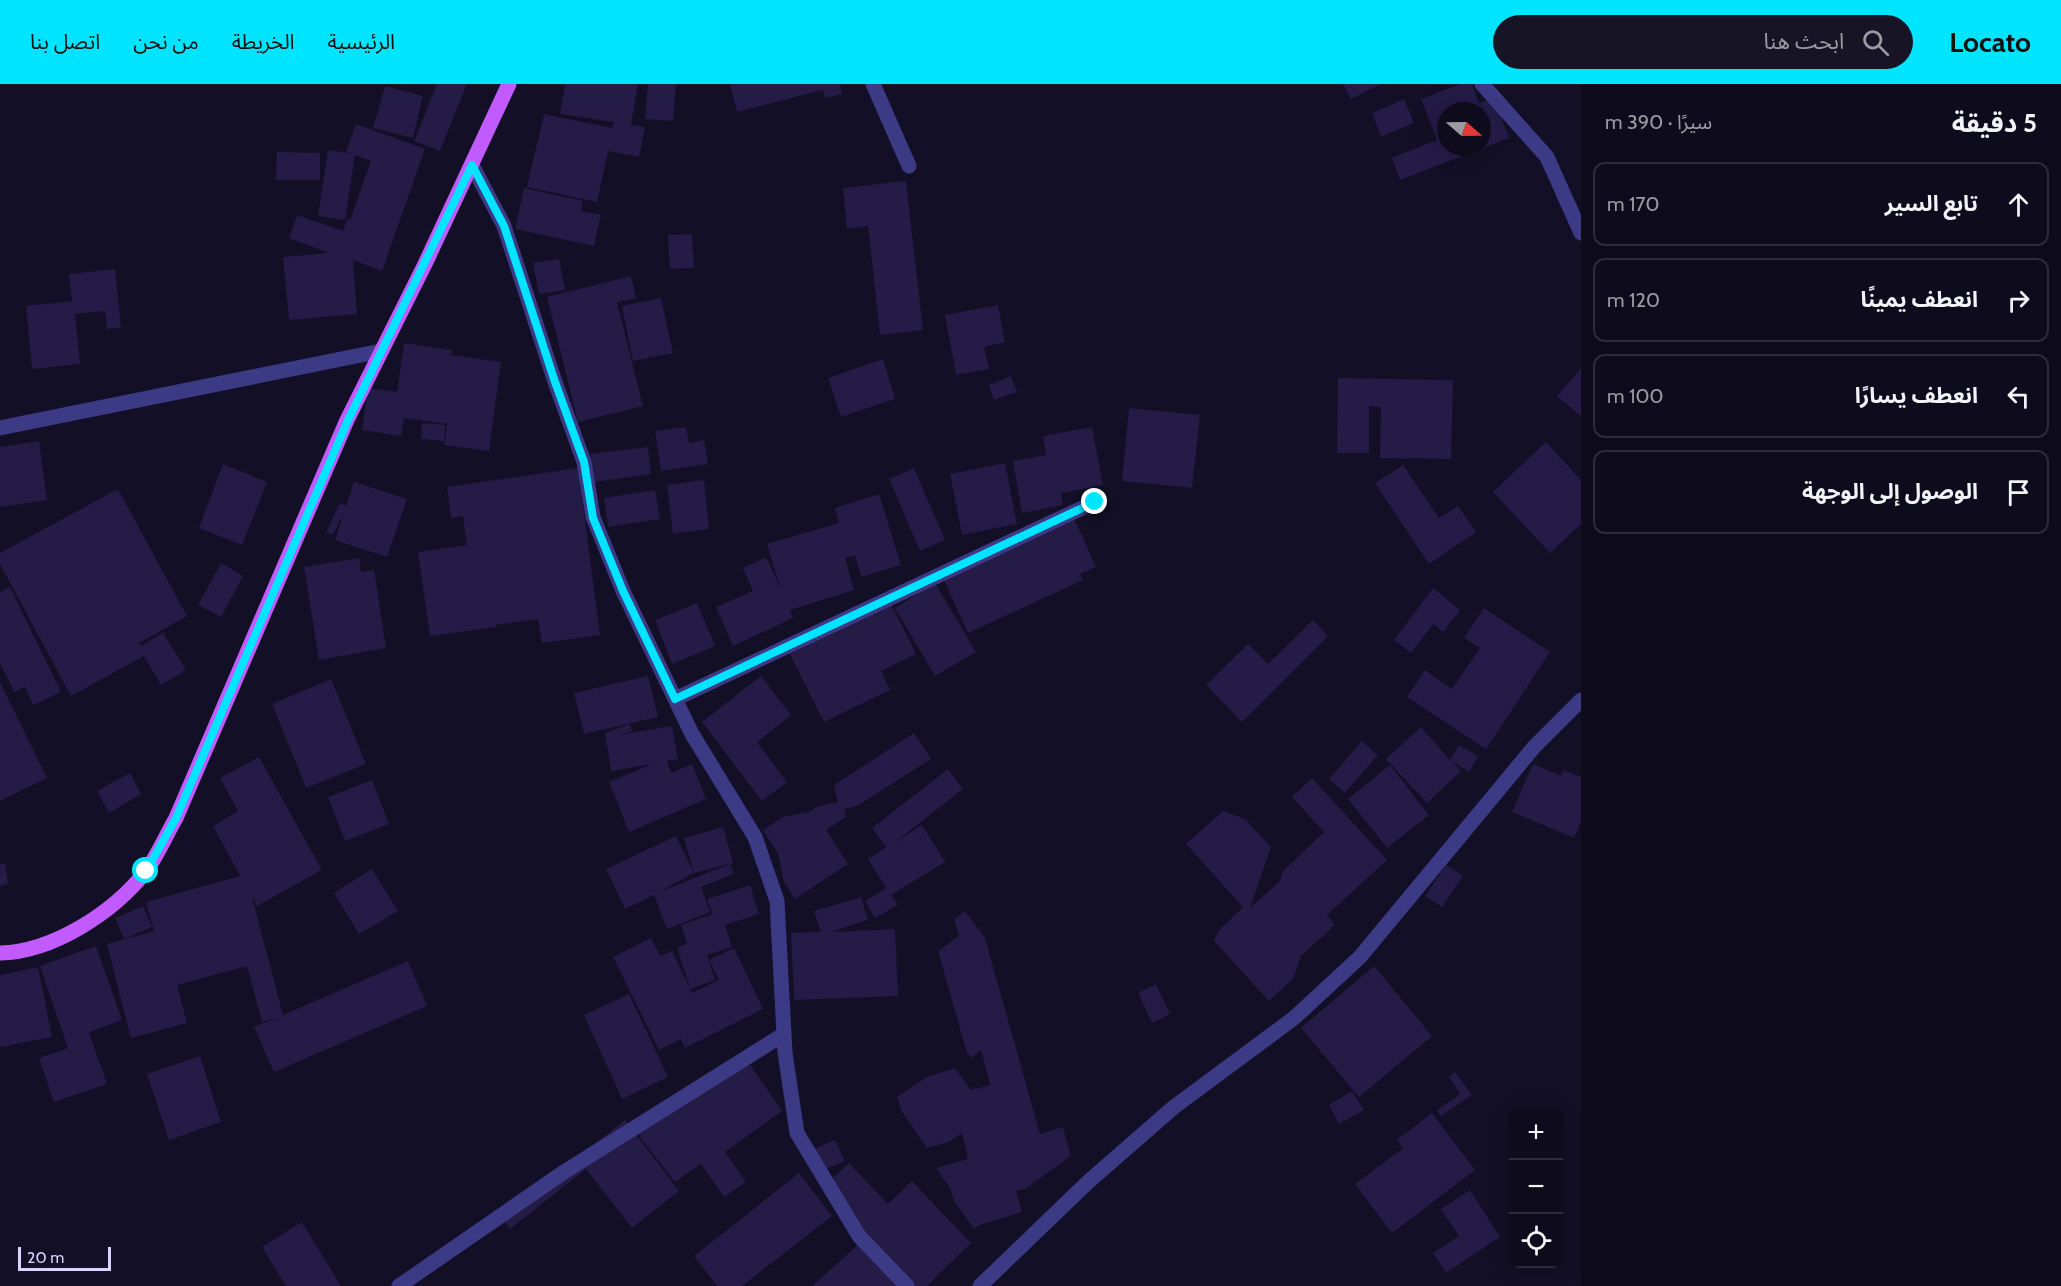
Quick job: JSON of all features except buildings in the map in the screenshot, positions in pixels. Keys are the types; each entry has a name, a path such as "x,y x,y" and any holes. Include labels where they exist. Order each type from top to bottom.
{"main road":[{"path":"0,952 12,952 62,938 105,913 146,871 176,818 348,420 509,84"}],"street":[{"path":"873,84 909,166"},
{"path":"1482,84 1547,157 1581,233"},
{"path":"472,165 504,226 584,462 593,518 623,591 692,734 755,837 777,901 783,1034 797,1133 859,1236 907,1286"},
{"path":"0,428 381,351"},
{"path":"675,699 1095,502"},
{"path":"980,1286 1088,1182 1166,1114 1294,1018 1360,957 1534,747 1573,705 1581,700"},
{"path":"399,1286 564,1172 783,1034"}],"route":[{"path":"146,871 176,818 348,420 472,165 504,226 584,462 593,518 623,591 675,699 1095,502"}]}
